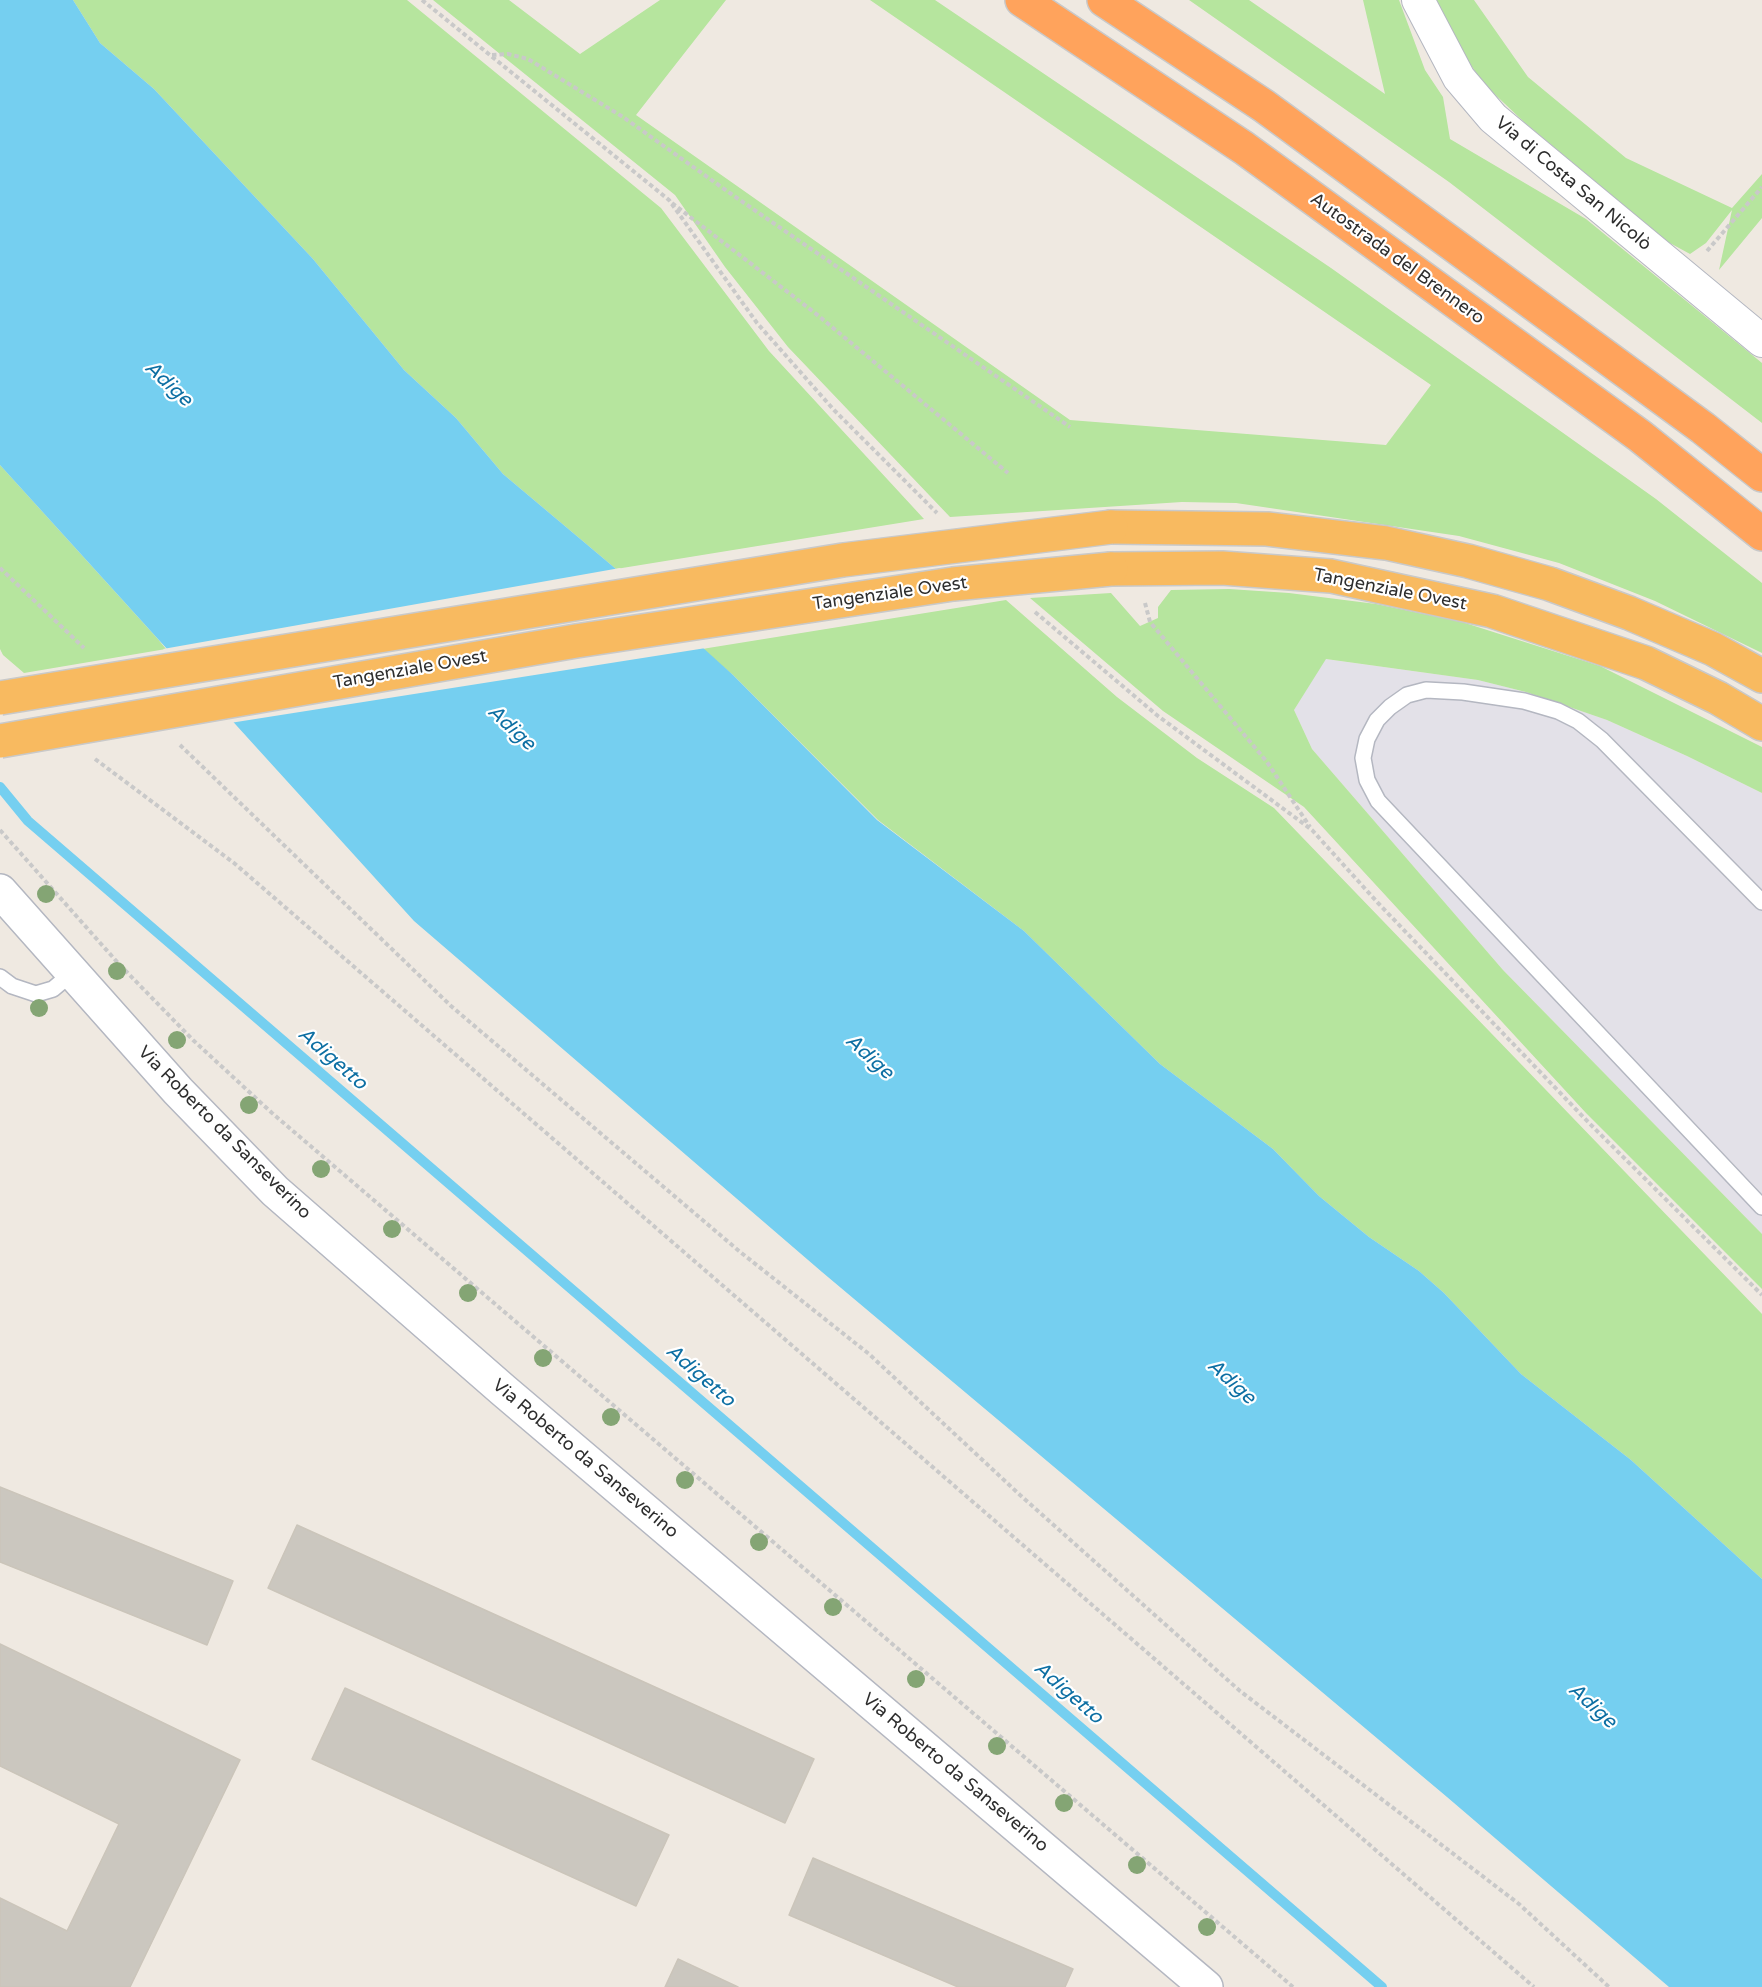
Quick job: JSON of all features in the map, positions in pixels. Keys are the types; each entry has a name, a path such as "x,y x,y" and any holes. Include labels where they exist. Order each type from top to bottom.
{"highway":[{"name":"Autostrada del Brennero","path":"1022,0 1244,148 1640,436 1762,534"},
{"path":"1104,0 1264,106 1703,428 1762,475"},
{"name":"Tangenziale Ovest","path":"0,698 843,560 1111,527 1267,529 1386,543 1468,561 1550,584 1629,613 1713,649 1762,676"},
{"name":"Tangenziale Ovest","path":"0,741 576,641 953,584 1123,568 1222,568 1331,576 1492,610 1646,663 1718,698 1762,724"}],"street":[{"name":"Via di Costa San Nicolò","path":"1418,0 1459,78 1493,118 1762,341"},
{"name":"Via Roberto da Sanseverino","path":"0,891 178,1091 275,1191 512,1397 1206,1987"}],"lane":[{"path":"1762,902 1602,740 1578,721 1558,711 1524,701 1464,692 1426,690 1407,695 1390,707 1377,720 1367,739 1363,758 1367,780 1378,801 1762,1207"},
{"path":"0,977 12,986 36,994 53,989 72,973"}],"path":[{"path":"422,0 669,200 815,313 1008,473"},
{"path":"490,55 508,54 528,59 623,117 1070,427"},
{"path":"1685,277 1762,188"},
{"path":"669,200 757,323 834,410 939,516"},
{"path":"0,568 89,654"},
{"path":"1123,568 1150,622 1267,762 1312,830 1590,1124 1762,1295"},
{"path":"1030,608 1158,716 1312,830"},
{"path":"173,738 451,1006 739,1251 869,1354 1020,1495 1240,1691 1518,1904 1609,1987"},
{"path":"92,756 243,871 1534,1987"},
{"path":"0,830 118,963 193,1040 272,1113 1293,1987"}],"shaded area":[{"path":"1325,659 1478,680 1526,692 1607,720 1762,793 1762,1234 1503,970 1312,749 1294,710"}],"green space":[{"path":"73,0 407,0 661,208 769,351 924,519 616,569 503,474 456,418 404,370 313,259 154,89 100,43"},
{"path":"433,0 509,0 580,54 660,0 726,0 636,115 1070,420 1386,445 1431,385 870,0 935,0 1331,268 1656,499 1762,583 1762,653 1655,601 1559,563 1459,536 1236,503 1182,502 950,517 788,347 725,267 675,195"},
{"path":"1189,0 1249,0 1385,94 1363,0 1399,0 1425,70 1443,97 1450,139 1586,219 1762,363 1762,423 1449,182"},
{"path":"1434,0 1474,0 1528,77 1626,158 1732,208 1762,174 1762,218 1719,270 1732,210 1706,243 1690,254 1668,242 1524,122 1485,85 1465,57"},
{"path":"0,465 166,649 24,673 3,655 0,649"},
{"path":"1229,589 1289,593 1376,604 1462,622 1600,666 1762,747 1762,793 1607,720 1526,692 1478,680 1326,659 1294,710 1312,749 1503,970 1762,1234 1762,1289 1586,1113 1304,807 1163,711 1030,598 1111,593 1140,626 1158,618 1158,607 1171,590"},
{"path":"1006,600 1117,697 1197,758 1274,808 1762,1314 1762,1579 1631,1460 1521,1374 1444,1293 1419,1271 1369,1237 1319,1196 1273,1149 1160,1064 1024,931 878,820 733,675 702,649"}],"water":[{"name":"Adige","path":"0,0 73,0 100,43 154,89 313,259 404,370 456,418 503,474 616,569 733,675 877,820 1024,931 1160,1064 1273,1149 1319,1196 1369,1237 1419,1271 1444,1293 1521,1374 1631,1460 1762,1579 1762,1987 1669,1987 1447,1797 822,1272 414,921 0,465"}],"pier":[{"path":"620,568 706,648 230,723 163,649"}],"building":[{"path":"0,1487 233,1581 207,1645 0,1562"},
{"path":"297,1525 814,1759 785,1823 268,1588"},
{"path":"0,1644 240,1760 130,1987 0,1987 0,1898 67,1931 119,1824 0,1766"},
{"path":"345,1688 669,1835 636,1906 312,1759"},
{"path":"813,1858 1073,1969 1065,1987 958,1987 789,1915"},
{"path":"678,1959 738,1987 665,1987"}],"waterway":[{"name":"Adigetto","path":"0,787 28,821 1382,1987"}]}
